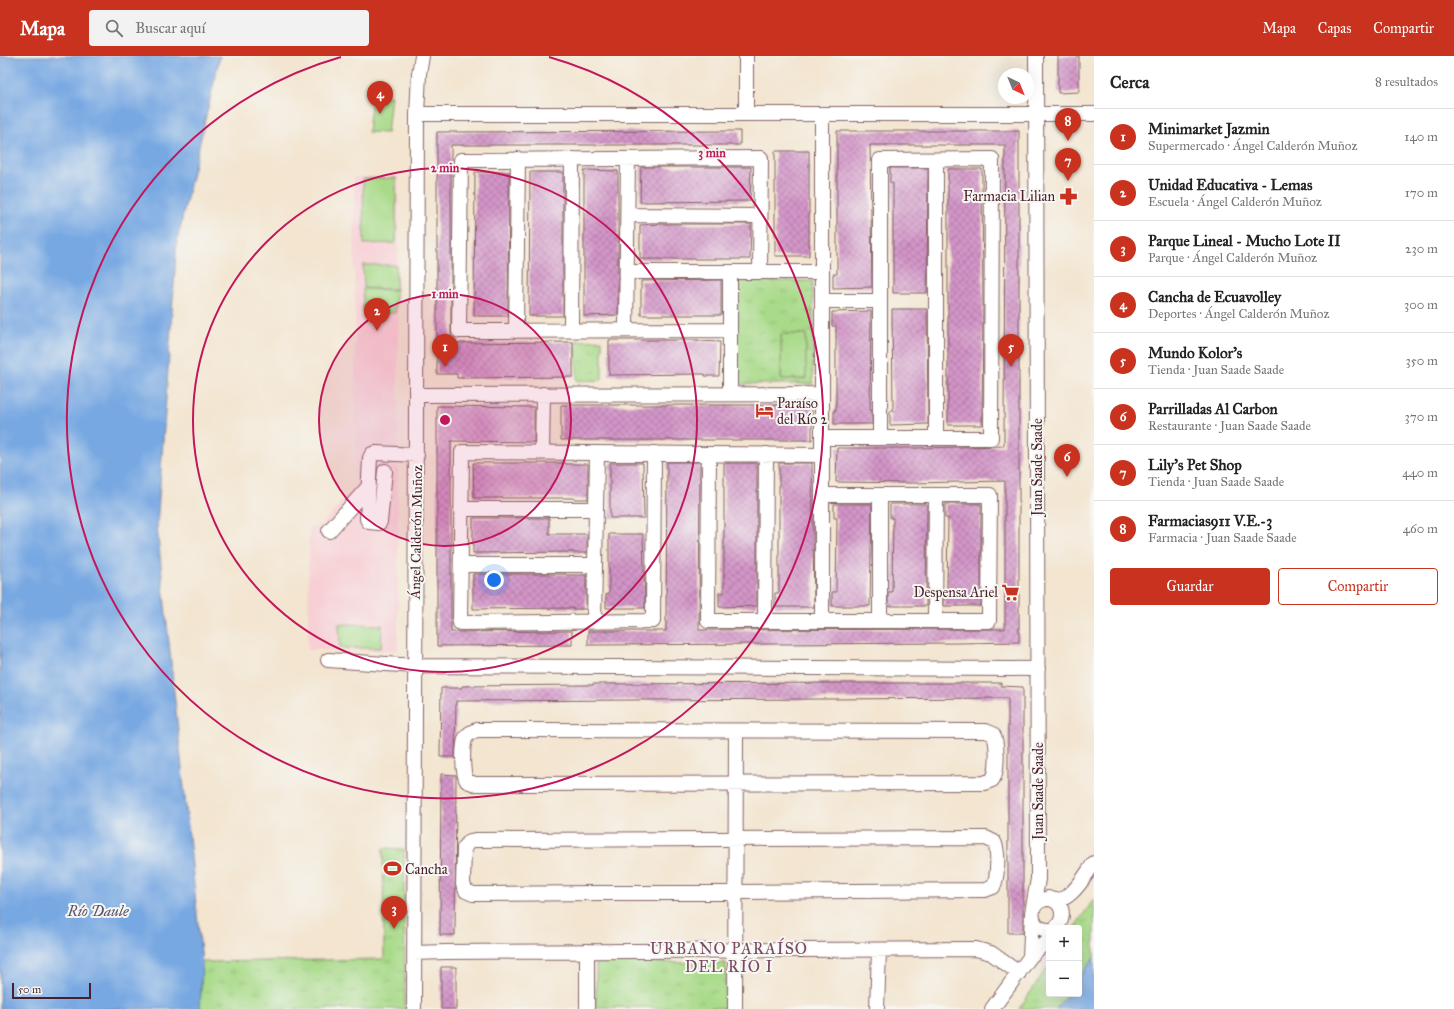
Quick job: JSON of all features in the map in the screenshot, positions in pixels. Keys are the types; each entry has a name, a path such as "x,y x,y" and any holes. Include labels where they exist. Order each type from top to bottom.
{"street":[{"name":"Ángel Calderón Muñoz","path":"414,1009 418,114 419,74 422,56"},
{"path":"746,56 746,113"},
{"name":"Juan Saade Saade","path":"1030,957 1032,913 1038,879 1036,56"},
{"path":"418,114 1094,114"},
{"path":"822,114 822,621"},
{"path":"730,330 459,331 461,160 761,158 760,272"},
{"path":"516,331 518,159"},
{"path":"571,330 572,159"},
{"path":"626,330 628,159"},
{"path":"822,438 880,438 936,438 991,438 992,159 880,160 880,438"},
{"path":"936,160 936,438"},
{"path":"628,215 760,216"},
{"path":"627,272 822,272"},
{"path":"730,272 730,394"},
{"path":"822,301 880,302"},
{"path":"417,394 822,394"},
{"path":"542,453 543,394"},
{"path":"654,453 653,621 460,623 462,452 654,453 822,455"},
{"path":"594,621 597,453"},
{"path":"384,471 381,520 379,523 367,521 370,458 372,454 417,454"},
{"path":"709,454 708,622 989,621 990,495 822,495"},
{"path":"765,621 766,454"},
{"path":"329,531 369,486"},
{"path":"880,495 880,621"},
{"path":"935,621 936,495"},
{"path":"461,509 596,510"},
{"path":"461,565 595,565"},
{"path":"328,660 415,666 1038,669"},
{"path":"477,730 736,731 986,731 993,734 996,740 995,777 989,782 474,784 467,781 464,773 464,742 469,734 477,730"},
{"path":"735,1009 736,731"},
{"path":"986,838 994,842 997,848 996,880 993,887 985,890 470,894 464,888 464,848 470,841 475,840 736,839 986,838"},
{"path":"1057,925 1069,910 1079,886 1094,863"},
{"path":"1038,879 1044,893 1056,902 1062,909 1063,914 1056,925"},
{"path":"1046,928 1042,929 1038,927 1033,918 1032,913 1037,904 1046,899 1058,900 1069,896 1079,886"},
{"path":"992,1009 1030,957 1046,941"},
{"path":"414,953 735,950 985,950 1019,973"},
{"path":"877,1009 879,950"},
{"path":"587,951 587,1009"}],"shaded area":[{"path":"398,176 398,651 308,650 309,527 323,524 356,485 354,177"}],"green space":[{"path":"372,96 391,96 387,133 368,132"},
{"path":"396,178 396,243 364,244 363,179"},
{"path":"363,265 396,265 396,289 364,288"},
{"path":"738,281 813,281 813,384 737,384","holes":["781,334 806,334 806,379 781,379"]},
{"path":"363,289 396,290 395,313 363,313"},
{"path":"781,334 806,334 806,379 781,379"},
{"path":"602,340 602,380 577,381 576,341"},
{"path":"339,624 382,625 381,648 340,648"},
{"path":"383,848 404,849 405,1009 200,1009 202,962 384,959"},
{"path":"1094,899 1094,957 1082,974 1082,925 1076,925"},
{"path":"596,962 726,963 726,1008 596,1007"},
{"path":"1046,969 1046,997 1066,997 1056,1009 1019,1009"}],"water":[{"name":"Río Daule","path":"0,56 220,56 177,241 157,527 202,962 200,1009 0,1009"},
{"path":"1094,957 1094,1009 1056,1009 1066,997 1082,997 1082,974"}],"building":[{"path":"1058,56 1079,56 1079,92 1058,93"},
{"path":"740,131 740,145 451,145 451,343 573,342 573,377 457,378 457,374 437,374 437,132"},
{"path":"837,131 1019,131 1019,642 588,645 588,631 666,631 667,462 700,462 699,630 1005,629 1005,481 912,483 836,482 837,448 1004,446 1005,145 870,145 872,287 833,288 833,274 837,274"},
{"path":"775,151 809,151 809,256 775,256"},
{"path":"641,167 751,167 750,201 640,202"},
{"path":"890,168 928,168 927,293 893,293 893,183 890,183"},
{"path":"948,169 982,169 982,425 948,425"},
{"path":"584,170 618,171 618,315 584,316"},
{"path":"475,172 509,172 508,316 474,316"},
{"path":"530,172 563,172 563,316 529,316"},
{"path":"751,224 750,259 640,259 640,225"},
{"path":"721,280 721,315 641,315 641,281"},
{"path":"892,309 927,309 928,424 890,425 890,411 893,411"},
{"path":"871,311 870,410 872,410 872,424 834,424 834,410 836,410 836,326 832,326 832,312"},
{"path":"609,340 699,340 720,342 719,376 705,376 705,374 609,375"},
{"path":"561,405 812,405 812,440 561,440"},
{"path":"437,406 534,407 534,442 451,441 451,632 572,631 572,645 437,646"},
{"path":"473,463 588,464 588,499 474,498"},
{"path":"610,463 643,463 644,518 610,518"},
{"path":"724,463 757,463 757,606 719,607 719,593 724,593"},
{"path":"779,463 812,463 814,607 775,607 775,593 779,593"},
{"path":"834,504 872,504 870,606 832,606 832,592 836,592 837,518 834,518"},
{"path":"890,504 927,504 926,606 888,606 888,592 892,592 893,518 890,518"},
{"path":"945,504 981,504 981,606 944,606 944,592 947,592 948,518 945,518"},
{"path":"473,518 549,518 549,534 587,534 587,553 473,553"},
{"path":"609,534 643,534 645,608 606,608 606,594 609,594"},
{"path":"473,574 586,575 586,609 473,609"},
{"path":"1001,683 1001,686 1023,687 1023,933 1008,933 1008,698 456,701 455,757 440,757 441,688 462,688 462,686 593,684"},
{"path":"441,774 456,775 455,935 440,935"},
{"path":"441,967 456,967 456,1009 441,1009"}],"place":[{"name":"Cancha de Ecuavolley","path":"380,114"},
{"name":"Farmacias911 V.E.-3","path":"1068,141"},
{"name":"Lily's Pet Shop","path":"1068,181"},
{"name":"Farmacia Lilian","path":"1068,196"},
{"name":"Unidad Educativa - Lemas","path":"377,331"},
{"name":"Minimarket Jazmin","path":"445,367"},
{"name":"Mundo Kolor's","path":"1011,367"},
{"name":"Paraíso del Río 2","path":"764,411"},
{"name":"Parrilladas Al Carbon","path":"1067,477"},
{"name":"Despensa Ariel","path":"1011,592"},
{"name":"Cancha","path":"392,869"},
{"name":"Parque Lineal - Mucho Lote II","path":"394,929"}],"district":[{"name":"URBANO PARAÍSO DEL RÍO I","path":"729,957"}]}
